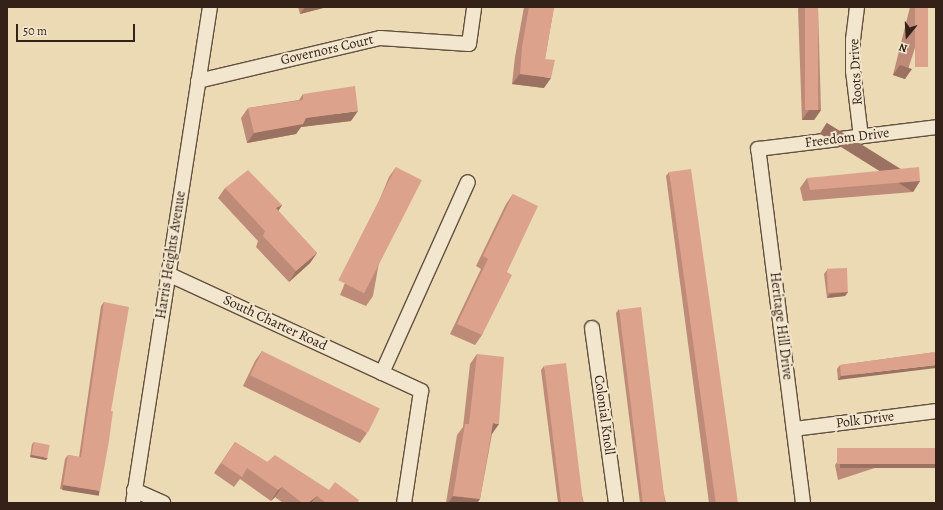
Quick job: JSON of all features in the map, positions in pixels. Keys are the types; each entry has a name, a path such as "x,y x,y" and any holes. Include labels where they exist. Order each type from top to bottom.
{"street":[{"name":"Harris Heights Avenue","path":"133,497 210,7"},
{"name":"Governors Court","path":"198,81 380,38 469,44 474,7"},
{"name":"Roots Drive","path":"857,7 853,40 853,71 861,136"},
{"name":"Freedom Drive","path":"758,149 936,127"},
{"name":"Heritage Hill Drive","path":"758,149 803,503"},
{"path":"382,373 468,182"},
{"name":"South Charter Road","path":"168,274 421,391 404,503"},
{"name":"Colonial Knoll","path":"592,328 616,503"},
{"name":"Polk Drive","path":"794,429 936,411"},
{"path":"133,497 162,503"}],"building":[{"path":"529,7 554,7 545,59 555,60 551,78 520,74 522,47"},
{"path":"805,7 818,7 818,110 805,110"},
{"path":"915,7 928,7 928,67 915,67"},
{"path":"355,86 358,111 306,118 303,124 254,133 248,108 303,100 303,94"},
{"path":"396,167 422,180 364,293 338,280"},
{"path":"919,167 920,181 810,190 807,178"},
{"path":"691,169 738,503 716,503 669,172"},
{"path":"248,170 282,205 276,208 317,253 296,271 263,236 265,231 225,188"},
{"path":"513,194 538,206 507,272 512,275 482,335 457,324 488,259 483,256"},
{"path":"847,268 848,292 828,293 827,269"},
{"path":"104,302 129,307 111,411 113,411 109,441 100,491 63,485 68,455 81,457"},
{"path":"641,307 665,503 643,503 619,310"},
{"path":"262,351 380,408 368,433 250,375"},
{"path":"936,352 936,365 841,376 840,365"},
{"path":"477,354 504,357 499,424 493,423 480,499 453,496 465,424 469,424"},
{"path":"566,363 583,503 561,503 544,366"},
{"path":"34,442 50,445 47,458 32,455"},
{"path":"235,442 267,462 275,455 329,490 335,482 359,500 357,503 326,503 317,496 308,503 302,503 282,487 278,490 247,468 242,477 221,463"},
{"path":"837,448 936,448 936,464 837,464"}]}
